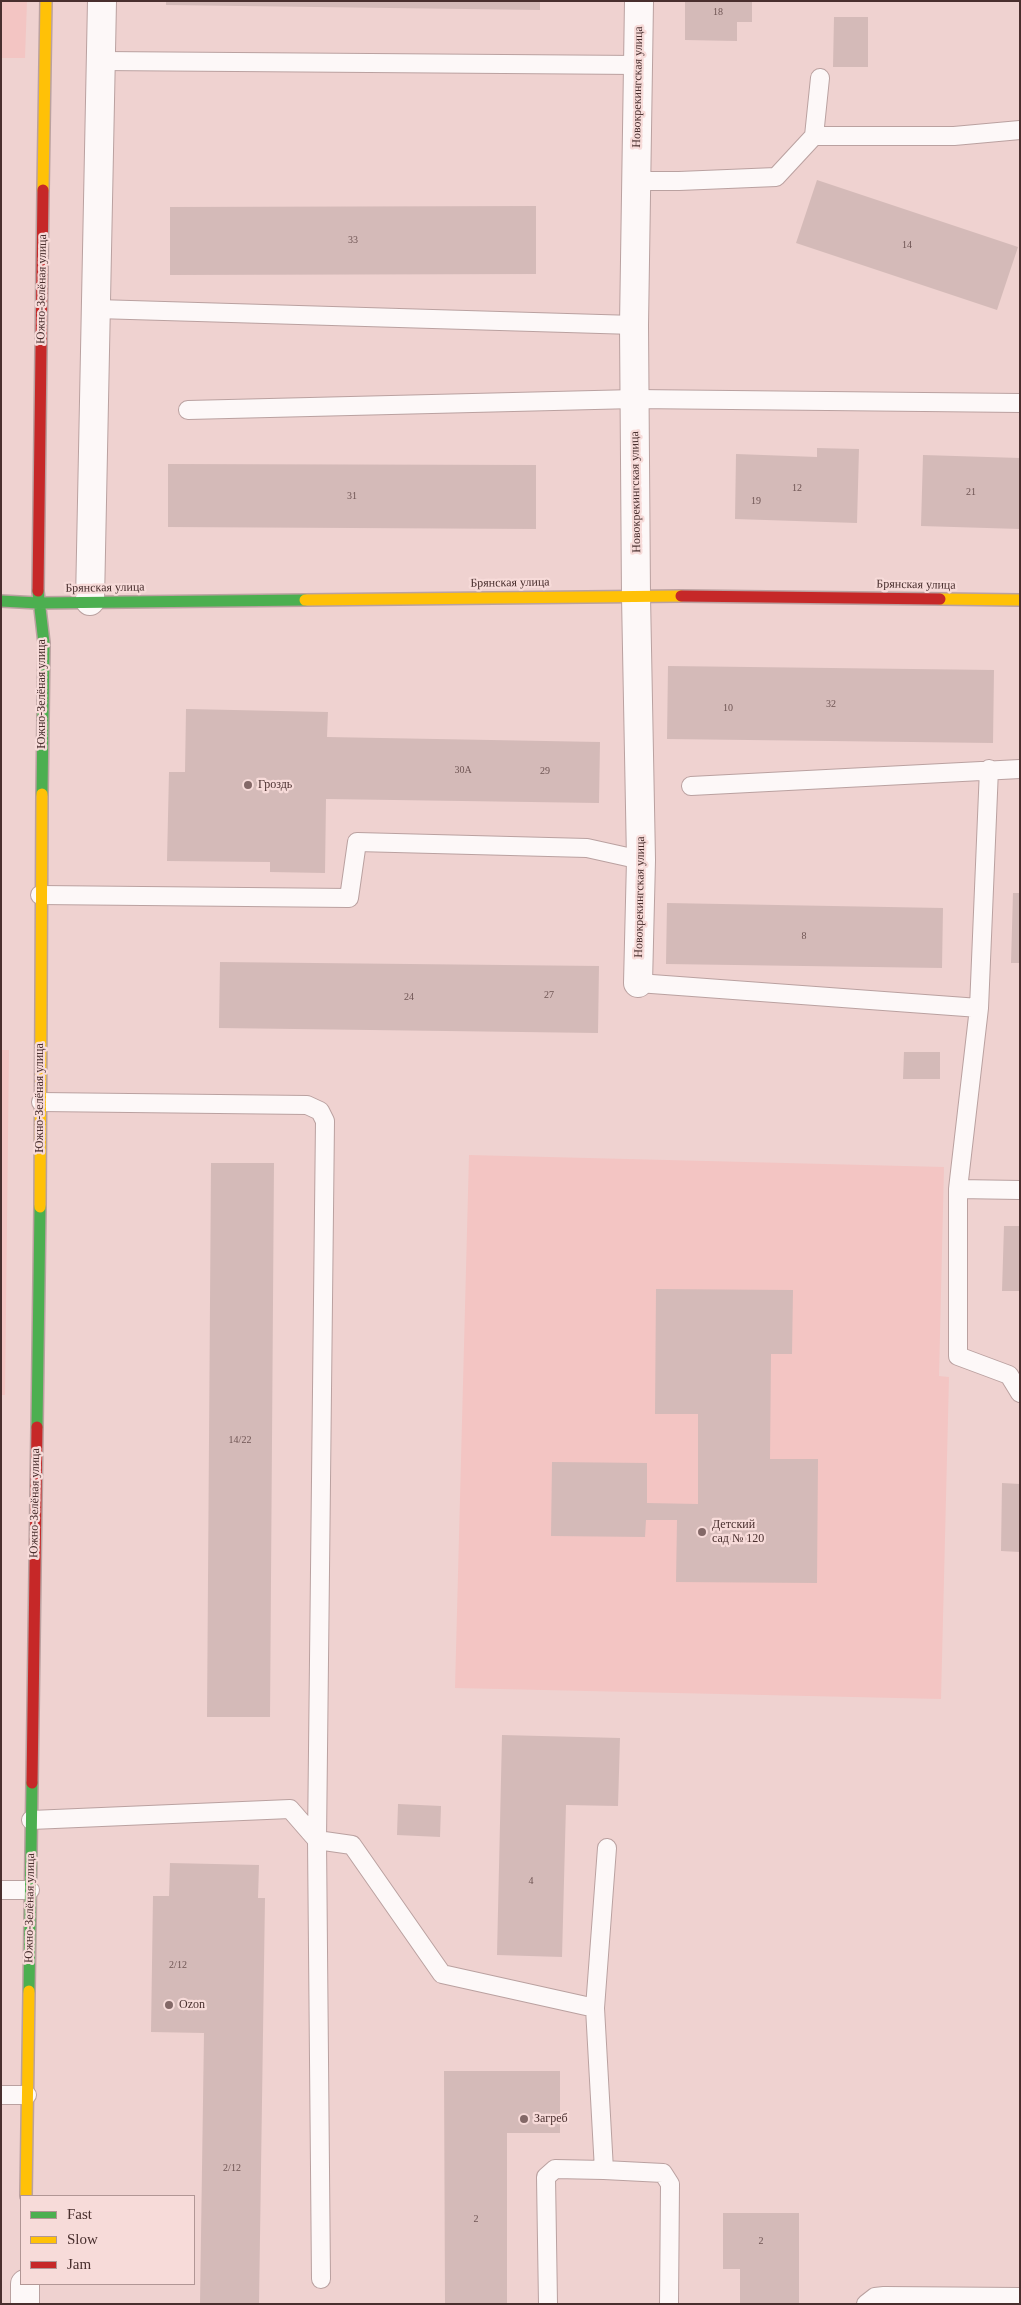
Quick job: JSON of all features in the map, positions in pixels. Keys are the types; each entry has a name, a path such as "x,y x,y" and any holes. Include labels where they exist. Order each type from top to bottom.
{"street":[{"name":"Южно-Зелёная улица","path":"26,2195 41,1102 40,895 44,643 38,603 46,1"},
{"path":"90,601 102,1"},
{"name":"Новокрекингская улица","path":"638,983 641,860 636,596 634,326 639,1"},
{"name":"Брянская улица","path":"1,601 38,603 636,596 1020,600"},
{"path":"25,2285 25,2304"}],"lane":[{"path":"101,61 638,65"},
{"path":"636,180 679,181 776,177 814,136 820,78"},
{"path":"814,136 954,136 1020,130"},
{"path":"97,309 634,326"},
{"path":"188,410 634,399 1020,403"},
{"path":"691,786 989,770 1020,770"},
{"path":"989,770 979,1008 958,1189 958,1356 1009,1375 1020,1394"},
{"path":"40,895 349,898 356,842 587,848 641,860"},
{"path":"638,983 979,1008"},
{"path":"41,1102 307,1105 320,1111 325,1121 317,1840 321,2279"},
{"path":"958,1189 1020,1190"},
{"path":"31,1820 290,1809 317,1840 352,1845 442,1974 595,2008"},
{"path":"604,2170 595,2008 607,1848"},
{"path":"1,1890 30,1890"},
{"path":"1,2095 27,2095"},
{"path":"548,2304 546,2178 556,2169 663,2173 670,2184 669,2304"},
{"path":"866,2304 875,2297 884,2296 1020,2297"}],"shaded area":[{"path":"1,1 27,1 25,58 1,58"},
{"path":"1,1050 9,1050 5,1395 1,1395"},
{"name":"Детский сад № 120","path":"469,1155 944,1167 939,1376 949,1377 941,1699 455,1688"}],"building":[{"path":"166,1 540,1 540,10 166,5"},
{"path":"685,1 752,1 752,22 737,22 737,41 685,40"},
{"path":"834,17 868,17 868,67 833,67"},
{"path":"817,180 1018,247 997,310 796,243"},
{"path":"536,206 536,274 170,275 170,207"},
{"path":"817,448 859,449 857,523 735,519 736,454 817,457"},
{"path":"923,455 1020,458 1020,529 921,526"},
{"path":"168,464 536,465 536,529 168,527"},
{"path":"668,666 994,670 993,743 667,739"},
{"path":"186,709 328,712 327,737 600,742 599,803 326,799 325,873 270,872 270,862 167,861 169,772 185,772"},
{"path":"1013,893 1020,893 1020,963 1011,963"},
{"path":"667,903 943,908 942,968 666,964"},
{"path":"220,962 599,966 598,1033 219,1028"},
{"path":"904,1052 940,1052 940,1079 903,1079"},
{"path":"211,1163 274,1163 270,1717 207,1717"},
{"path":"1004,1226 1020,1226 1020,1291 1002,1291"},
{"path":"656,1289 793,1290 792,1354 771,1354 770,1459 818,1459 817,1583 676,1582 677,1520 646,1520 645,1537 551,1536 552,1462 647,1463 647,1503 698,1504 698,1414 655,1414"},
{"path":"1002,1483 1020,1484 1020,1552 1001,1551"},
{"path":"502,1735 620,1738 618,1806 566,1805 562,1957 497,1955"},
{"path":"398,1804 441,1806 440,1837 397,1835"},
{"path":"170,1863 259,1865 258,1898 265,1898 259,2304 200,2304 204,2033 151,2032 153,1896 169,1896"},
{"path":"444,2071 560,2071 560,2133 507,2133 507,2304 445,2304"},
{"path":"723,2213 799,2213 799,2304 740,2304 740,2269 723,2269"}],"traffic: fast":[{"path":"38,591 44,643 42,794"},
{"path":"1,601 38,603 305,600"},
{"path":"37,1427 40,1207"},
{"path":"29,1991 32,1783"}],"traffic: slow":[{"path":"43,190 46,1"},
{"path":"305,600 681,596"},
{"path":"940,599 1020,600"},
{"path":"40,1207 42,794"},
{"path":"26,2195 29,1991"}],"traffic: jam":[{"path":"38,591 43,190"},
{"path":"681,596 940,599"},
{"path":"32,1783 37,1427"}],"place":[{"name":"Гроздь","path":"248,785"},
{"name":"Детский сад № 120","path":"702,1532"},
{"name":"Ozon","path":"169,2005"},
{"name":"Загреб","path":"524,2119"}]}
